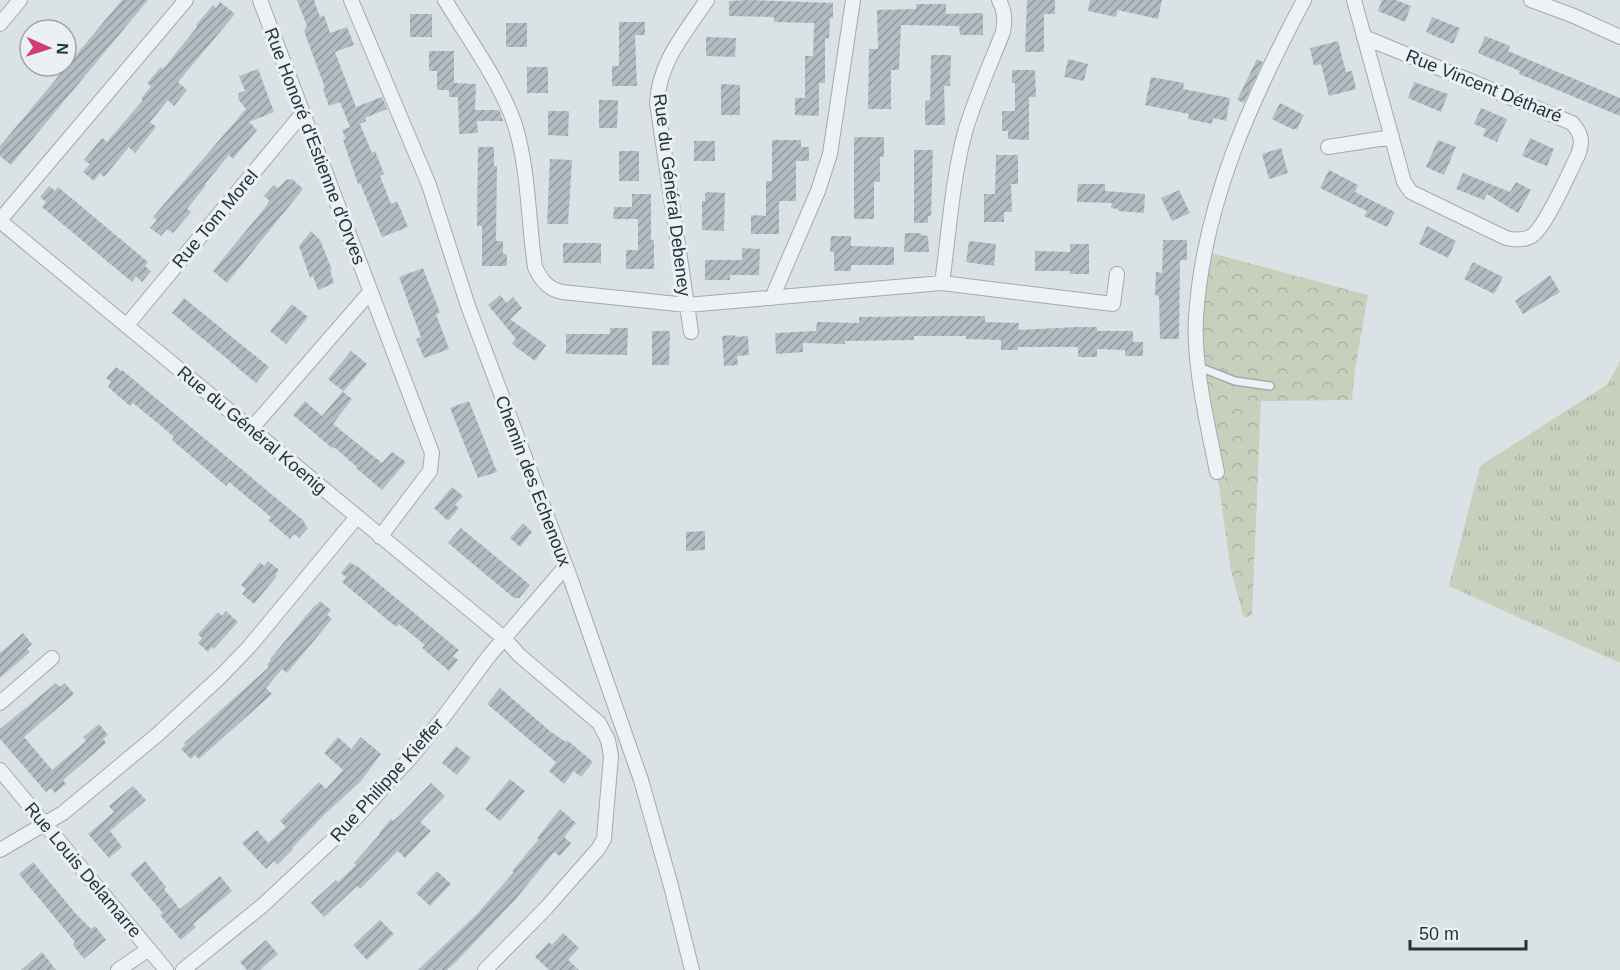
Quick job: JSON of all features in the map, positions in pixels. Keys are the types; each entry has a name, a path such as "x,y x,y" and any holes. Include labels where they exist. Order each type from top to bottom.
{"street":[{"path":"0,24 20,0"},
{"path":"0,220 186,0"},
{"name":"Rue Honoré d'Estienne d'Orves","path":"260,0 432,453 430,471 380,537"},
{"name":"Chemin des Echenoux","path":"351,0 429,185 468,306 566,567 640,780 671,886 692,970"},
{"path":"445,0 499,90 515,126 525,171 535,267 540,279 554,290 687,305 942,283 1113,304 1117,274"},
{"name":"Rue du Général Debeney","path":"691,332 657,103 658,86 669,56 707,0"},
{"path":"772,298 818,191 830,154 853,0"},
{"path":"942,283 965,135 1003,32 1004,8 999,0"},
{"path":"1217,472 1199,367 1196,320 1204,251 1221,183 1244,122 1304,0"},
{"name":"Rue Vincent Détharé","path":"1354,0 1364,37 1392,136 1404,182 1411,192 1493,234 1520,240 1533,236 1543,224 1578,155 1582,145 1578,129 1572,123 1364,37"},
{"path":"1531,0 1620,37"},
{"name":"Rue Tom Morel","path":"127,325 302,114"},
{"path":"1328,147 1392,136"},
{"name":"Rue du Général Koenig","path":"0,220 252,428 356,518 505,639 519,655 599,723 608,740 611,756 604,839 598,849 547,907 485,970"},
{"path":"252,428 370,292"},
{"path":"0,850 44,822 63,813 134,755 220,678 249,647 356,518"},
{"name":"Rue Philippe Kieffer","path":"183,970 262,906 354,820 412,756 489,656 566,567"},
{"path":"0,703 52,658"},
{"name":"Rue Louis Delamarre","path":"0,770 166,970"},
{"path":"118,970 149,949"}],"lane":[{"path":"1199,367 1235,381 1270,386"}],"green space":[{"path":"1204,251 1368,295 1352,400 1261,401 1252,615 1244,618 1231,571 1199,367"},
{"path":"1620,361 1620,663 1449,586 1480,466 1608,384"}],"building":[{"path":"122,0 148,0 11,165 0,156 0,146 57,78 78,78 78,53"},
{"path":"297,0 314,0 320,17 324,15 330,33 347,27 354,45 335,52 356,107 382,97 387,109 365,118 366,121 360,124 372,153 375,151 384,174 380,176 391,204 397,201 408,227 382,237 360,183 358,184 343,140 346,139 342,130 350,127 340,102 329,106 323,89 325,88 304,31 307,26"},
{"path":"1027,0 1055,0 1055,14 1044,14 1044,52 1025,52"},
{"path":"1090,0 1162,0 1158,19 1118,10 1116,17 1088,11"},
{"path":"1382,0 1396,0 1411,6 1405,22 1378,11"},
{"path":"729,1 833,3 829,39 825,38 825,83 819,83 819,116 795,115 795,98 805,98 805,56 813,56 814,23 774,22 774,17 729,16"},
{"path":"220,2 235,14 178,82 187,90 174,106 168,100 150,122 156,127 135,153 129,147 104,177 100,173 94,181 83,172 90,164 84,160 102,138 107,142 143,100 141,99 151,86 147,83 161,67 163,69 213,5 216,8"},
{"path":"916,4 946,4 946,14 983,13 983,35 960,35 959,26 901,25 899,70 891,70 891,109 868,109 869,49 878,49 877,10 916,9"},
{"path":"410,14 432,14 432,37 410,37"},
{"path":"1432,17 1460,28 1453,44 1426,32"},
{"path":"619,22 645,22 645,35 635,35 637,86 612,86 612,66 619,66"},
{"path":"506,23 527,23 527,47 506,47"},
{"path":"1485,36 1510,46 1508,51 1620,98 1620,116 1519,74 1520,71 1478,53"},
{"path":"706,37 736,38 735,57 706,56"},
{"path":"1338,41 1346,72 1352,71 1356,89 1329,96 1321,64 1314,66 1310,48"},
{"path":"429,51 454,51 454,83 476,84 475,110 499,110 503,121 477,121 478,133 459,134 458,97 449,97 449,90 437,90 437,71 429,71"},
{"path":"931,55 951,55 950,86 944,86 945,125 925,125 925,101 930,100"},
{"path":"1068,59 1088,64 1084,81 1064,77"},
{"path":"1257,59 1263,62 1244,103 1237,100"},
{"path":"527,67 548,67 548,93 527,93"},
{"path":"258,69 274,112 249,122 257,130 233,159 229,155 205,184 187,209 191,212 173,233 167,229 161,236 150,228 157,220 153,217 246,109 238,99 239,93 245,91 239,76"},
{"path":"1012,70 1035,70 1036,97 1029,97 1029,140 1008,139 1008,131 1002,131 1002,111 1015,111 1015,83 1012,83"},
{"path":"1151,77 1184,83 1183,89 1230,98 1226,121 1213,118 1212,124 1188,119 1189,114 1145,105"},
{"path":"1414,82 1448,94 1441,112 1408,98"},
{"path":"721,84 740,85 740,115 721,115"},
{"path":"599,100 618,100 617,128 599,128"},
{"path":"1280,103 1304,115 1297,129 1292,129 1272,119"},
{"path":"1481,108 1507,119 1497,142 1483,136 1486,129 1474,124"},
{"path":"548,111 569,111 568,136 548,135"},
{"path":"854,137 884,137 884,157 880,157 880,182 874,182 874,219 854,219"},
{"path":"1530,138 1554,149 1547,166 1522,156"},
{"path":"772,140 801,140 801,147 809,147 809,161 796,161 796,201 779,201 779,234 751,234 751,215 766,216 766,181 772,181"},
{"path":"1438,140 1456,147 1444,175 1426,167"},
{"path":"694,141 715,141 715,161 694,161"},
{"path":"478,147 494,147 494,166 497,166 496,241 503,241 503,254 507,254 507,266 482,266 482,226 477,226"},
{"path":"1281,148 1288,173 1269,179 1262,154"},
{"path":"914,150 933,150 931,216 928,216 928,223 914,223"},
{"path":"619,151 639,151 639,181 619,181"},
{"path":"996,155 1018,155 1018,184 1011,184 1012,212 1004,212 1004,222 984,222 984,194 995,194"},
{"path":"550,159 572,160 568,224 547,224"},
{"path":"1329,170 1358,185 1355,192 1395,212 1387,227 1364,216 1367,211 1320,188"},
{"path":"1463,173 1510,192 1516,182 1531,190 1518,213 1487,194 1484,200 1456,189"},
{"path":"292,179 303,189 227,283 213,271 267,205 269,200 264,196 274,185 278,188 286,180"},
{"path":"1078,184 1105,184 1105,191 1145,194 1144,213 1118,211 1118,209 1111,208 1112,203 1077,202"},
{"path":"49,186 55,191 58,187 148,262 145,266 151,271 142,282 136,276 132,282 42,207 46,202 40,197"},
{"path":"1179,190 1190,213 1172,221 1161,198"},
{"path":"708,192 725,193 724,231 702,230 702,201 705,201 705,194"},
{"path":"632,194 651,194 651,240 654,240 654,269 626,269 626,250 638,250 638,219 613,219 614,207 632,207"},
{"path":"1427,226 1456,241 1448,258 1419,244"},
{"path":"311,231 320,240 332,270 330,270 334,283 318,290 313,276 310,278 299,246"},
{"path":"905,233 921,233 921,235 928,236 929,252 904,252"},
{"path":"831,236 851,236 851,246 894,247 894,265 851,265 851,271 834,271 834,252 830,252"},
{"path":"1163,240 1187,240 1187,260 1180,260 1179,339 1160,339 1159,296 1155,295 1156,272 1162,273"},
{"path":"969,241 996,244 994,266 966,262"},
{"path":"563,243 601,243 601,263 563,263"},
{"path":"1070,244 1089,244 1089,274 1070,274 1070,271 1035,271 1035,251 1070,252"},
{"path":"742,248 760,249 759,275 730,275 730,280 705,280 705,260 742,260"},
{"path":"1473,262 1503,277 1494,294 1464,279"},
{"path":"423,268 440,313 436,314 449,349 424,358 416,339 421,337 399,277"},
{"path":"1550,275 1560,292 1523,314 1515,301"},
{"path":"500,295 507,303 513,297 522,308 510,319 546,345 535,361 512,344 516,339 488,305"},
{"path":"184,298 269,367 256,383 172,313"},
{"path":"292,304 308,317 286,344 270,331"},
{"path":"985,316 985,322 1019,323 1018,330 1097,327 1097,331 1133,331 1133,342 1143,342 1143,356 1125,356 1125,350 1097,349 1097,357 1078,357 1078,347 1018,347 1018,350 1001,350 1001,340 966,339 966,336 914,336 914,340 845,341 845,344 803,343 803,352 776,354 775,333 816,331 817,322 859,323 859,317"},
{"path":"610,328 628,328 627,355 566,354 566,334 610,334"},
{"path":"652,331 670,331 669,365 652,365"},
{"path":"735,335 735,337 748,336 749,355 737,356 738,365 724,366 722,336"},
{"path":"351,351 367,364 343,392 352,399 333,424 382,463 392,452 406,462 382,490 334,447 333,449 293,415 305,401 322,416 343,391 328,379"},
{"path":"116,367 305,522 308,528 299,538 294,534 290,539 268,520 271,517 229,482 226,486 172,440 174,437 154,420 133,403 130,406 108,387 111,382 106,378"},
{"path":"469,401 497,472 478,478 450,408"},
{"path":"452,487 463,496 455,505 459,508 448,521 434,508"},
{"path":"523,523 532,532 520,547 510,538"},
{"path":"461,528 530,585 519,598 514,598 448,543"},
{"path":"705,531 705,550 686,551 686,532"},
{"path":"268,561 279,570 275,575 277,576 254,604 242,594 246,589 241,585 260,562 264,566"},
{"path":"350,562 459,650 453,656 458,660 449,671 422,648 425,645 399,624 396,627 342,582 346,577 341,573"},
{"path":"320,601 331,610 327,615 332,619 287,673 282,669 266,688 272,694 199,759 195,755 191,759 181,749 186,744 184,743 269,667 267,665 270,659"},
{"path":"226,611 238,622 214,649 212,647 208,652 198,643 202,638 198,634 218,612 222,616"},
{"path":"23,633 32,644 27,649 30,652 0,678 0,653"},
{"path":"56,683 60,687 65,683 74,694 24,737 52,770 86,741 83,737 99,724 108,735 103,739 106,743 63,780 66,784 55,793 51,788 46,792 0,739 0,729"},
{"path":"500,688 551,732 566,742 567,740 593,762 581,777 574,771 564,784 549,771 556,762 487,704"},
{"path":"338,737 351,749 361,737 381,754 360,782 326,813 277,865 274,861 266,869 242,843 257,830 268,843 286,827 280,821 319,782 326,789 343,770 324,753"},
{"path":"456,746 471,758 457,775 442,763"},
{"path":"510,779 525,791 500,821 485,809"},
{"path":"431,783 445,796 420,822 431,831 405,858 398,851 360,889 357,886 324,917 311,903 356,865 354,863 391,819 393,821 400,815"},
{"path":"133,786 146,800 110,831 122,847 109,858 88,834 114,812 109,806"},
{"path":"560,809 576,823 564,837 571,843 560,856 554,852 515,900 447,970 418,970 477,914 514,872 512,871"},
{"path":"145,861 180,909 220,876 232,891 193,924 196,927 181,940 160,915 163,913 130,874"},
{"path":"33,862 76,914 91,929 95,926 106,940 84,959 73,945 75,942 19,874"},
{"path":"437,871 451,884 430,906 416,893"},
{"path":"380,920 394,934 367,960 353,945"},
{"path":"563,933 579,948 568,960 579,970 549,970 535,957 549,942 552,945"},
{"path":"266,940 278,954 260,970 247,970 240,962"},
{"path":"42,952 56,970 21,970"}]}
